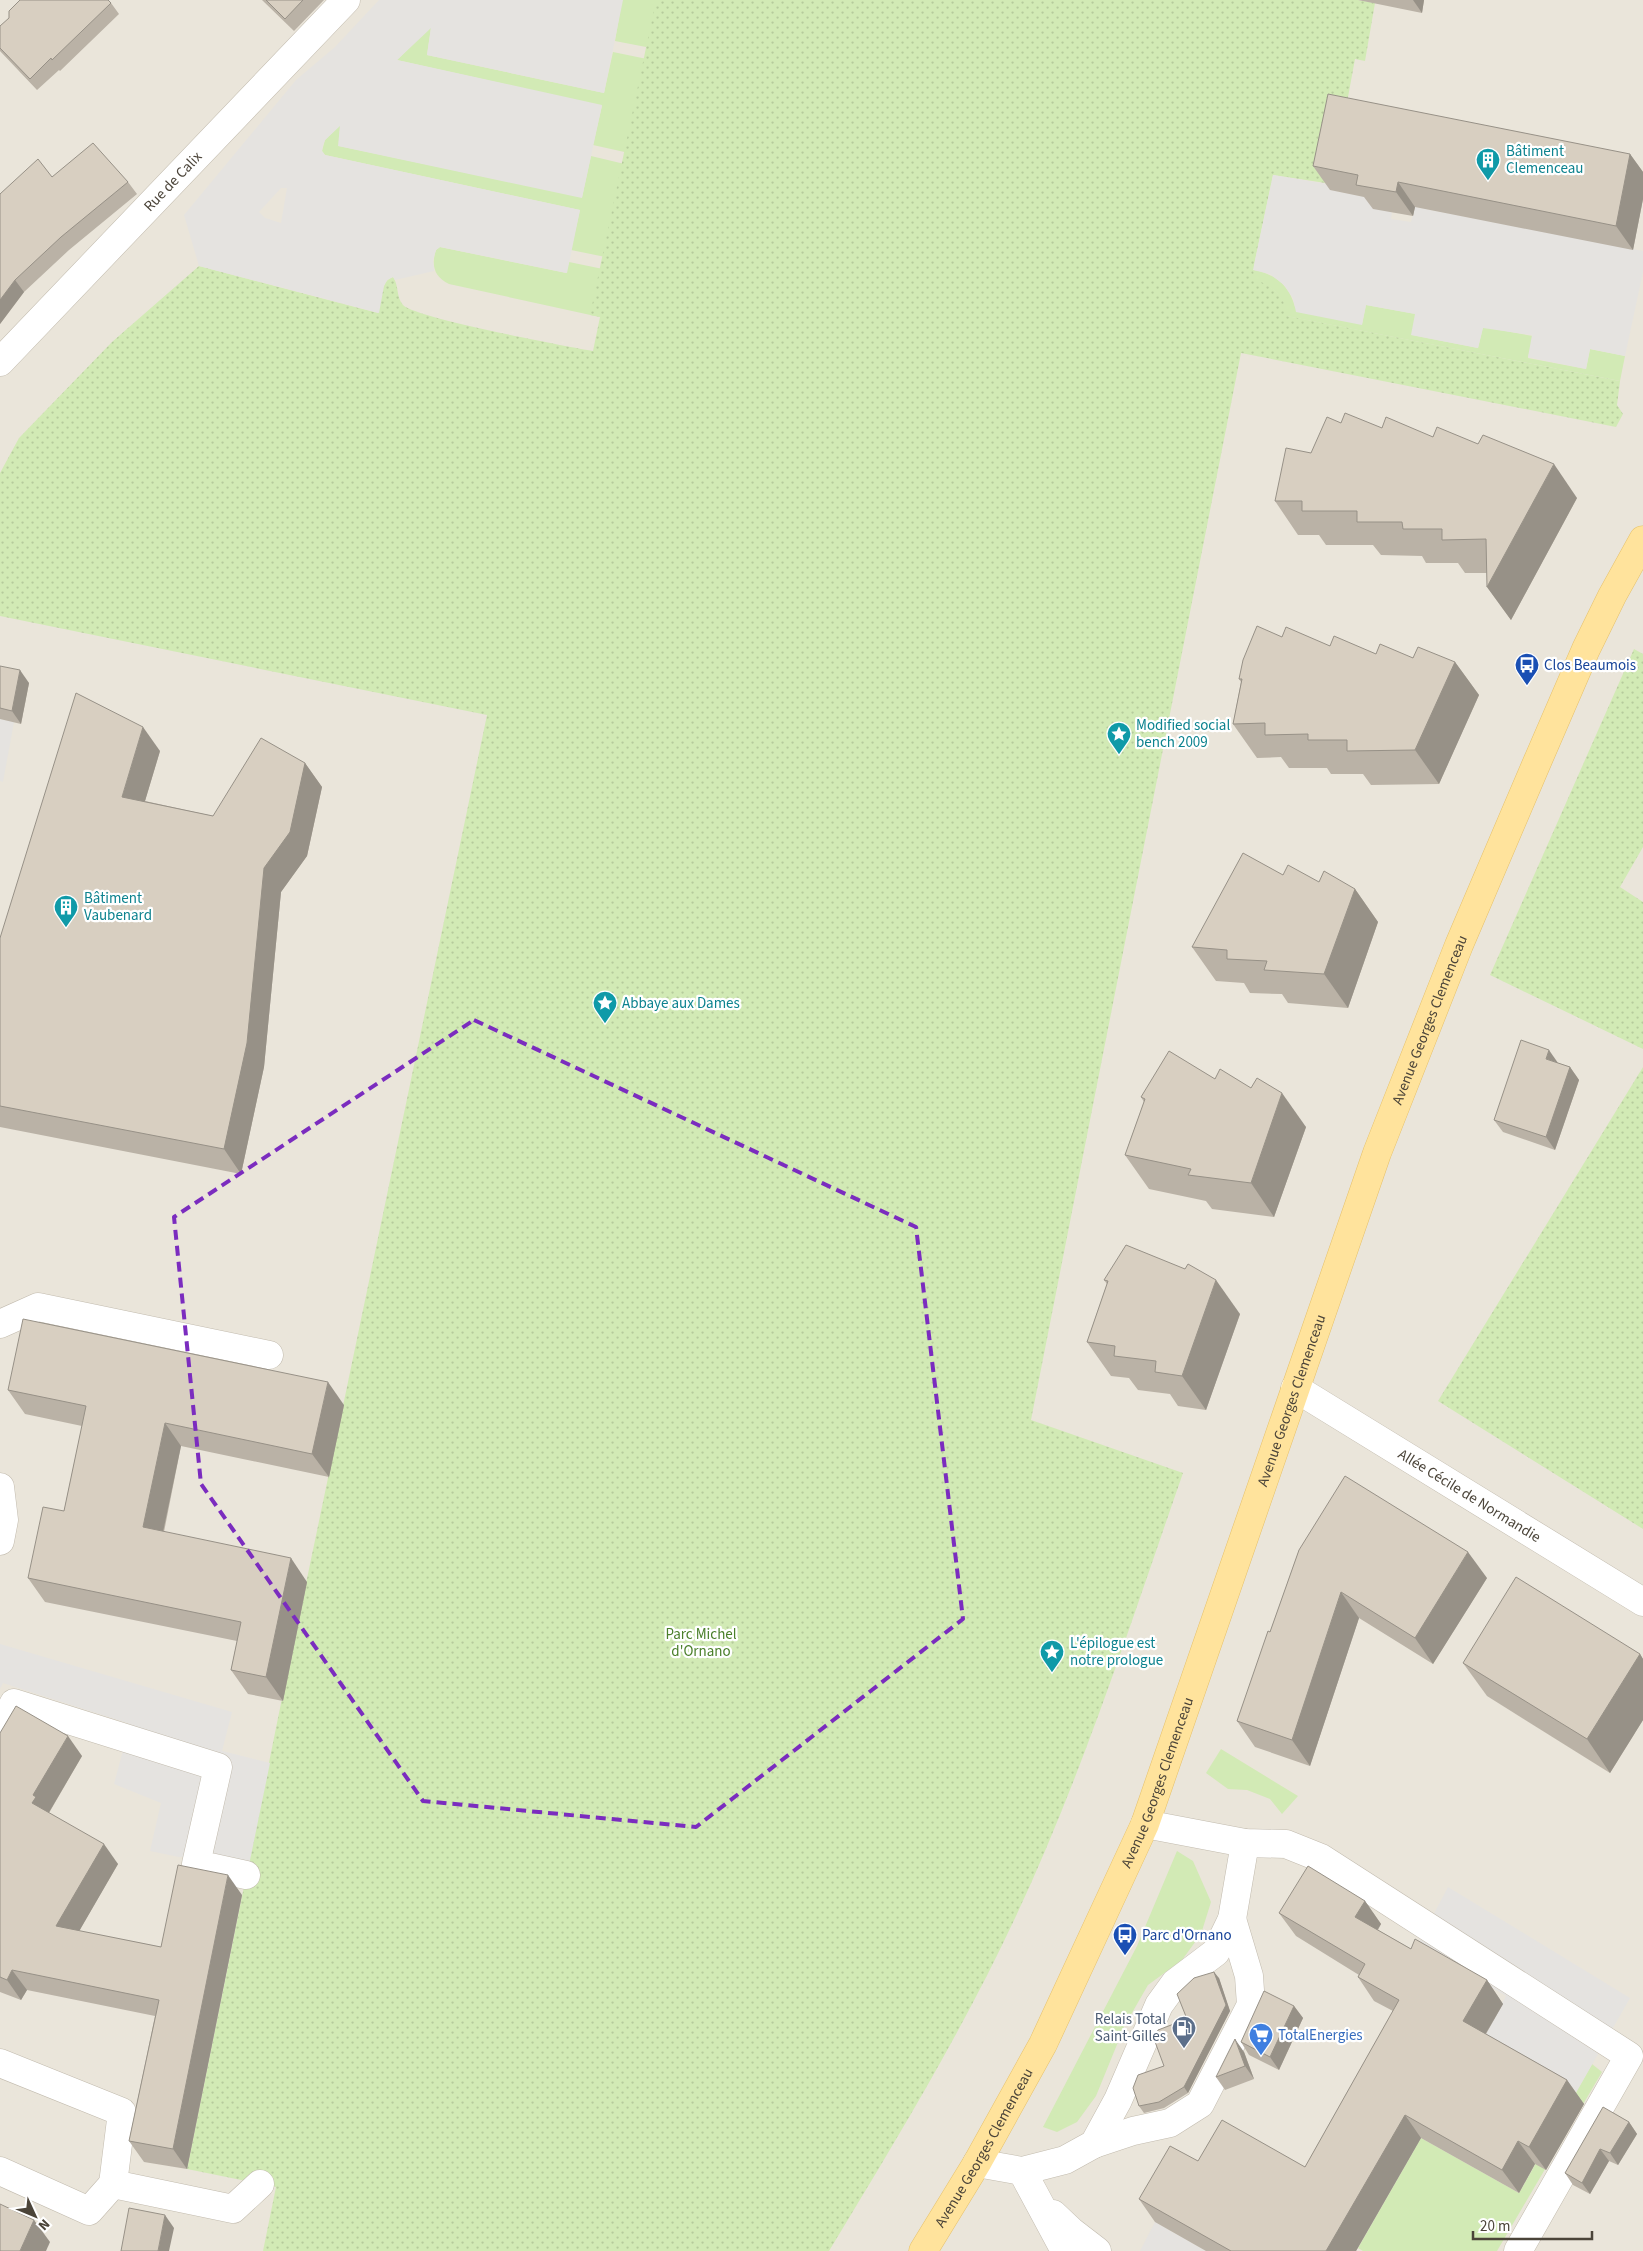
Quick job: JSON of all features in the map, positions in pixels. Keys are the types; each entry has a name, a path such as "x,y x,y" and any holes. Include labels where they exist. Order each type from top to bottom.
{"main road":[{"name":"Avenue Georges Clemenceau","path":"923,2251 977,2163 1042,2044 1145,1824 1376,1153 1458,945 1586,649 1612,596 1643,540"}],"street":[{"name":"Rue de Calix","path":"0,362 346,0"},
{"path":"0,1324 38,1307 269,1355"},
{"name":"Allée Cécile de Normandie","path":"1295,1388 1643,1602"},
{"path":"0,1487 4,1520 0,1541"},
{"path":"0,1729 14,1703 218,1767 196,1864 246,1875"},
{"path":"1145,1824 1245,1843 1286,1844 1321,1858 1629,2056 1518,2251"},
{"path":"1094,2144 1118,2100 1159,2005 1176,1983 1216,1952 1232,1919 1245,1843"},
{"path":"977,2163 1022,2171 1065,2160 1094,2144 1133,2131 1170,2123 1200,2104 1251,2005 1249,1976 1232,1919"},
{"path":"0,2063 122,2112 113,2184 89,2211 0,2171"},
{"path":"1022,2171 1065,2251"},
{"path":"113,2184 233,2210 260,2184"},
{"path":"1039,2200 1071,2231 1097,2251"}],"highlighted area":[{"path":"474,1020 916,1227 963,1619 696,1827 423,1801 201,1484 174,1217"}],"shaded area":[{"path":"0,0 1643,0 1643,2251 0,2251"},
{"path":"379,0 623,0 604,93 427,55 431,28 397,60 602,105 582,198 338,146 340,126 325,140 323,145 322,151 325,155 580,210 567,273 440,247 436,250 433,260 434,271 395,280 393,277 387,280 384,286 379,313 199,266 184,215 296,80 335,47","holes":["281,188 287,188 281,223 265,218 259,212"]},
{"path":"1273,175 1327,184 1331,190 1375,199 1392,213 1391,219 1411,222 1415,207 1643,251 1643,272 1625,356 1590,349 1586,369 1528,357 1532,335 1483,328 1478,348 1411,335 1415,314 1366,305 1362,325 1296,312 1293,298 1284,285 1270,274 1253,270"},
{"path":"0,719 14,722 3,782 0,781"},
{"path":"0,1644 232,1712 222,1751 270,1763 249,1865 211,1856 179,1857 150,1851 161,1803 114,1784 130,1724 3,1683 0,1689"},
{"path":"1448,1887 1630,1998 1573,2098 1479,2045 1506,1996 1418,1944"},
{"path":"1155,2222 1206,2251 1140,2251"}],"green space":[{"path":"622,0 689,0 646,47 615,41"},
{"name":"Parc Michel d'Ornano","path":"656,0 1358,0 1375,3 1365,61 1355,59 1332,184 1273,175 1253,270 1255,279 1273,289 1281,297 1287,316 1620,381 1617,405 1623,414 1616,427 1241,353 1031,1420 1183,1473 1085,1752 1016,1916 951,2044 829,2251 263,2251 276,2187 187,2169 279,1713 487,715 0,616 0,473 19,438 112,342 199,266 378,313 383,287 393,277 401,302 413,311 492,331 593,351 600,317 590,315"},
{"path":"431,27 427,55 604,93 613,52 676,65 656,159 593,145 602,106 397,60"},
{"path":"1260,114 1254,270 1268,274 1280,282 1289,292 1295,307 1362,324 1366,305 1416,314 1412,335 1478,348 1483,327 1533,336 1528,358 1586,369 1590,349 1625,356 1620,381 1286,316 1285,308 1279,295 1269,287 1248,277"},
{"path":"340,125 339,146 582,197 591,156 654,171 635,263 571,250 580,210 325,155 322,151 325,140"},
{"path":"440,247 566,273 569,262 632,275 605,317 595,316 449,284 440,278 434,266 436,250"},
{"path":"1634,649 1643,654 1643,847 1620,887 1643,902 1643,1049 1490,975"},
{"path":"1643,1067 1643,1529 1438,1401"},
{"path":"1221,1749 1298,1796 1282,1814 1270,1799 1247,1790 1228,1789 1206,1773"},
{"path":"1177,1851 1193,1861 1211,1902 1201,1934 1182,1960 1148,1985 1125,2025 1096,2096 1077,2122 1057,2132 1043,2127 1137,1946"},
{"path":"1592,2064 1602,2072 1497,2251 1363,2251 1358,2248 1421,2138 1519,2193"}],"building":[{"path":"20,0 108,0 111,3 30,79 0,48 0,26 9,18 9,11"},
{"path":"266,0 303,0 285,19"},
{"name":"Bâtiment Clemenceau","path":"1328,94 1630,154 1616,226 1398,182 1396,192 1356,185 1358,175 1313,166"},
{"path":"93,143 128,182 61,237 15,280 0,300 0,194 38,159 52,177"},
{"path":"1345,413 1382,428 1386,417 1433,437 1437,427 1478,444 1483,435 1554,464 1487,587 1486,539 1442,540 1442,529 1403,529 1402,522 1357,522 1357,511 1302,511 1302,501 1275,501 1286,448 1311,453 1327,417 1341,423"},
{"path":"1257,626 1282,637 1286,627 1330,646 1334,636 1376,654 1380,644 1413,658 1418,647 1455,662 1415,750 1347,751 1347,740 1308,740 1308,734 1265,735 1265,723 1233,724 1242,679 1239,679 1243,660"},
{"path":"0,666 20,670 12,711 0,708"},
{"name":"Bâtiment Vaubenard","path":"76,693 143,727 122,797 213,816 261,738 305,763 290,832 264,868 247,1043 224,1149 0,1106 0,938"},
{"path":"1243,853 1283,875 1288,865 1319,882 1324,871 1355,889 1324,974 1264,970 1267,961 1227,959 1227,950 1192,947"},
{"path":"1521,1040 1549,1050 1546,1059 1570,1067 1546,1137 1494,1120"},
{"path":"1169,1051 1215,1079 1220,1069 1251,1088 1257,1078 1282,1093 1251,1183 1188,1175 1191,1169 1125,1155 1145,1099 1141,1097"},
{"path":"1126,1245 1185,1269 1188,1264 1216,1280 1182,1376 1155,1372 1156,1361 1114,1356 1115,1346 1087,1342 1108,1281 1104,1280"},
{"path":"23,1319 328,1382 312,1454 165,1423 143,1527 291,1558 266,1677 231,1670 241,1622 28,1578 43,1507 64,1511 86,1406 8,1390"},
{"path":"1345,1476 1468,1552 1415,1638 1341,1592 1292,1740 1237,1721 1268,1631 1270,1632 1299,1550"},
{"path":"1516,1577 1640,1654 1587,1739 1463,1663"},
{"path":"16,1706 68,1736 33,1795 36,1797 32,1803 104,1844 56,1926 161,1947 178,1865 228,1875 173,2149 129,2141 159,2000 12,1970 7,1980 0,1977 0,1733"},
{"path":"1308,1866 1365,1901 1355,1917 1411,1949 1415,1939 1487,1980 1463,2021 1567,2080 1529,2147 1518,2141 1502,2170 1405,2115 1326,2251 1231,2251 1139,2199 1170,2146 1198,2161 1222,2120 1305,2167 1399,2000 1358,1977 1365,1964 1279,1913"},
{"path":"1214,1972 1226,2005 1184,2087 1159,2102 1139,2106 1133,2088 1138,2075 1164,2066 1154,2039 1158,2030 1187,2019 1177,1994 1194,1978"},
{"path":"1264,1991 1294,2006 1270,2057 1241,2042"},
{"path":"1235,2039 1245,2066 1216,2077"},
{"path":"1603,2107 1629,2122 1610,2153 1600,2149 1582,2183 1565,2173"},
{"path":"0,2204 34,2220 20,2251 0,2251"},
{"path":"129,2208 165,2215 158,2251 121,2251"}],"place":[{"name":"Bâtiment Clemenceau","path":"1488,181"},
{"name":"Clos Beaumois","path":"1527,686"},
{"name":"Modified social bench 2009","path":"1119,755"},
{"name":"Bâtiment Vaubenard","path":"66,928"},
{"name":"Abbaye aux Dames","path":"605,1024"},
{"name":"L'épilogue est notre prologue","path":"1052,1673"},
{"name":"Parc d'Ornano","path":"1125,1956"},
{"name":"Relais Total Saint-Gilles","path":"1184,2049"},
{"name":"TotalEnergies","path":"1261,2056"}]}
